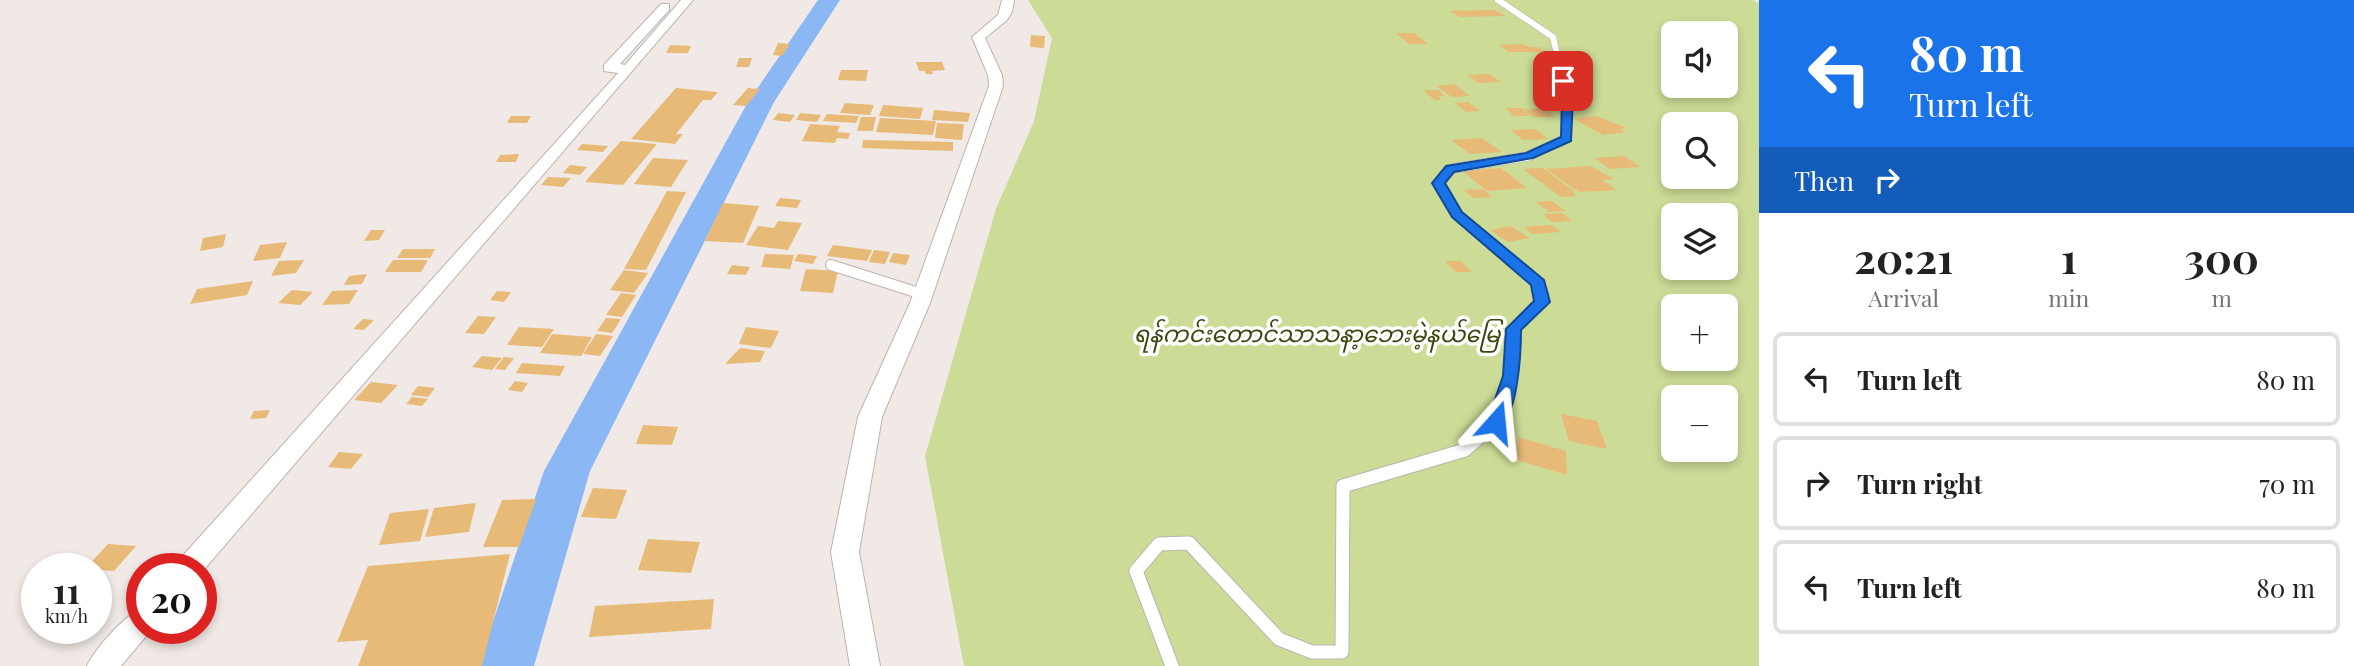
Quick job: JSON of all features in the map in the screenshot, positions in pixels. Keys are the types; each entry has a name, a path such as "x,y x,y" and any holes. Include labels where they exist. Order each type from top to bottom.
{"street":[{"path":"621,69 610,68 642,29 671,0"},
{"path":"202,553 621,69 687,0"},
{"path":"865,666 845,552 870,417 922,294 996,86 995,75 978,37 1008,12 1008,0"},
{"path":"102,666 126,639"}],"lane":[{"path":"1172,666 1136,571 1159,544 1189,542 1279,639 1312,652 1342,652 1343,486 1465,450 1496,422 1511,376 1514,329 1542,302 1539,283 1457,214 1438,183 1450,169 1529,156 1567,138 1567,97 1553,37 1498,0"},
{"path":"831,265 922,294"}],"green space":[{"name":"ရန်ကင်းတောင်သာသနာ့ဘေးမဲ့နယ်မြေ","path":"1028,0 1753,0 1759,3 1759,666 964,666 925,456 996,209 1034,121 1052,38"}],"building":[{"path":"1495,10 1506,16 1460,17 1450,11"},
{"path":"1396,33 1414,33 1428,44 1409,44"},
{"path":"1031,35 1045,36 1044,48 1030,47"},
{"path":"778,43 790,44 782,56 773,55"},
{"path":"1523,44 1546,52 1509,52 1499,45"},
{"path":"670,45 691,46 688,53 666,53"},
{"path":"739,58 752,58 749,67 736,67"},
{"path":"916,62 942,62 945,70 926,74 925,71 919,71"},
{"path":"841,70 868,70 866,81 838,80"},
{"path":"1489,74 1501,82 1479,83 1467,75"},
{"path":"1454,84 1470,96 1452,97 1436,86"},
{"path":"676,88 718,92 711,100 703,100 676,134 683,134 675,144 631,139"},
{"path":"748,88 760,89 746,106 733,105"},
{"path":"1423,90 1438,90 1445,96 1438,96 1442,100 1434,100"},
{"path":"1468,102 1480,111 1466,112 1455,103"},
{"path":"845,103 874,105 870,115 840,113"},
{"path":"883,105 923,108 920,119 879,116"},
{"path":"1505,108 1521,108 1530,116 1514,116"},
{"path":"1524,109 1546,109 1555,117 1533,117"},
{"path":"934,110 970,113 968,122 932,120"},
{"path":"778,113 795,115 790,122 773,120"},
{"path":"800,113 821,115 817,122 796,120"},
{"path":"827,114 859,116 856,123 823,121"},
{"path":"511,116 531,116 527,123 507,123"},
{"path":"1596,116 1627,128 1620,129 1626,132 1603,135 1574,119"},
{"path":"861,117 876,117 873,131 857,131"},
{"path":"880,118 936,121 933,135 876,132"},
{"path":"937,123 964,124 962,140 935,138"},
{"path":"810,124 840,126 837,132 850,133 848,139 837,138 835,143 802,141"},
{"path":"1535,129 1548,139 1523,140 1510,130"},
{"path":"1482,138 1502,152 1470,154 1451,140"},
{"path":"863,140 953,142 953,151 862,148"},
{"path":"621,141 657,144 623,185 585,182"},
{"path":"582,144 608,146 603,152 577,150"},
{"path":"519,154 516,162 496,162 500,155"},
{"path":"1624,156 1640,167 1610,169 1594,158"},
{"path":"653,158 688,160 671,187 634,184"},
{"path":"570,165 587,167 580,175 563,173"},
{"path":"1590,166 1614,179 1602,180 1617,190 1579,192 1546,169"},
{"path":"1501,168 1527,188 1487,191 1462,171"},
{"path":"1543,168 1577,196 1561,197 1523,169"},
{"path":"548,177 571,178 563,187 541,185"},
{"path":"1483,189 1492,197 1473,198 1464,190"},
{"path":"667,191 686,192 646,270 624,269"},
{"path":"780,198 801,200 797,208 775,206"},
{"path":"1552,201 1565,211 1549,212 1536,202"},
{"path":"723,203 759,206 743,243 705,241"},
{"path":"1562,213 1572,221 1552,222 1543,214"},
{"path":"778,221 802,223 788,250 746,245 758,226 774,228"},
{"path":"1552,225 1561,232 1532,234 1524,227"},
{"path":"1511,226 1529,238 1508,242 1490,230"},
{"path":"371,230 385,230 379,240 364,241"},
{"path":"226,234 223,247 200,251 203,238"},
{"path":"287,242 280,258 253,261 260,245"},
{"path":"833,245 872,250 867,261 827,256"},
{"path":"403,249 435,249 430,258 397,258"},
{"path":"874,250 890,252 885,264 869,262"},
{"path":"893,253 910,255 906,265 889,262"},
{"path":"765,254 794,255 790,269 761,267"},
{"path":"798,254 817,256 813,264 794,261"},
{"path":"304,260 296,273 271,276 279,261"},
{"path":"393,260 428,260 421,272 385,272"},
{"path":"1445,261 1461,261 1472,272 1456,272"},
{"path":"732,265 750,267 746,275 727,274"},
{"path":"806,269 838,271 833,293 800,291"},
{"path":"624,270 648,273 634,293 610,290"},
{"path":"367,274 362,284 344,285 349,276"},
{"path":"253,281 247,295 190,304 197,289"},
{"path":"292,290 313,292 300,305 278,303"},
{"path":"358,290 349,304 322,305 332,291"},
{"path":"497,291 511,292 504,302 490,300"},
{"path":"621,293 636,295 622,317 606,315"},
{"path":"478,316 496,317 484,334 465,333"},
{"path":"606,318 621,319 612,333 597,331"},
{"path":"363,319 374,320 364,330 353,329"},
{"path":"519,327 554,329 542,347 507,345"},
{"path":"746,327 779,331 771,348 739,344"},
{"path":"552,334 592,337 581,356 540,353"},
{"path":"596,334 613,336 600,356 583,354"},
{"path":"740,348 765,351 760,362 725,364"},
{"path":"482,356 502,358 492,370 472,367"},
{"path":"504,357 514,358 505,370 495,369"},
{"path":"522,363 565,366 560,376 516,373"},
{"path":"515,381 528,383 522,392 508,390"},
{"path":"371,382 398,385 381,403 354,400"},
{"path":"418,386 435,388 428,397 411,395"},
{"path":"412,397 428,399 422,406 406,404"},
{"path":"270,410 266,418 250,419 254,411"},
{"path":"1561,414 1597,421 1607,449 1569,441"},
{"path":"643,425 678,427 672,445 636,444"},
{"path":"1518,437 1566,451 1567,475 1517,460"},
{"path":"339,452 363,454 351,469 328,467"},
{"path":"593,488 627,490 616,519 581,517"},
{"path":"536,499 519,547 483,547 502,500"},
{"path":"476,503 469,532 425,537 434,508"},
{"path":"429,509 420,541 379,545 390,513"},
{"path":"648,539 700,542 691,573 638,570"},
{"path":"108,544 136,546 130,553 126,553 126,557 114,571 112,553 100,553"},
{"path":"510,554 482,666 358,666 368,640 337,642 368,566"},
{"path":"714,599 711,629 589,637 595,606"}],"waterway":[{"path":"506,666 567,471 761,102 829,0"}],"route":[{"path":"1496,422 1511,376 1514,329 1542,302 1539,283 1457,214 1438,183 1450,169 1529,156 1567,138 1567,97 1563,81"}]}
